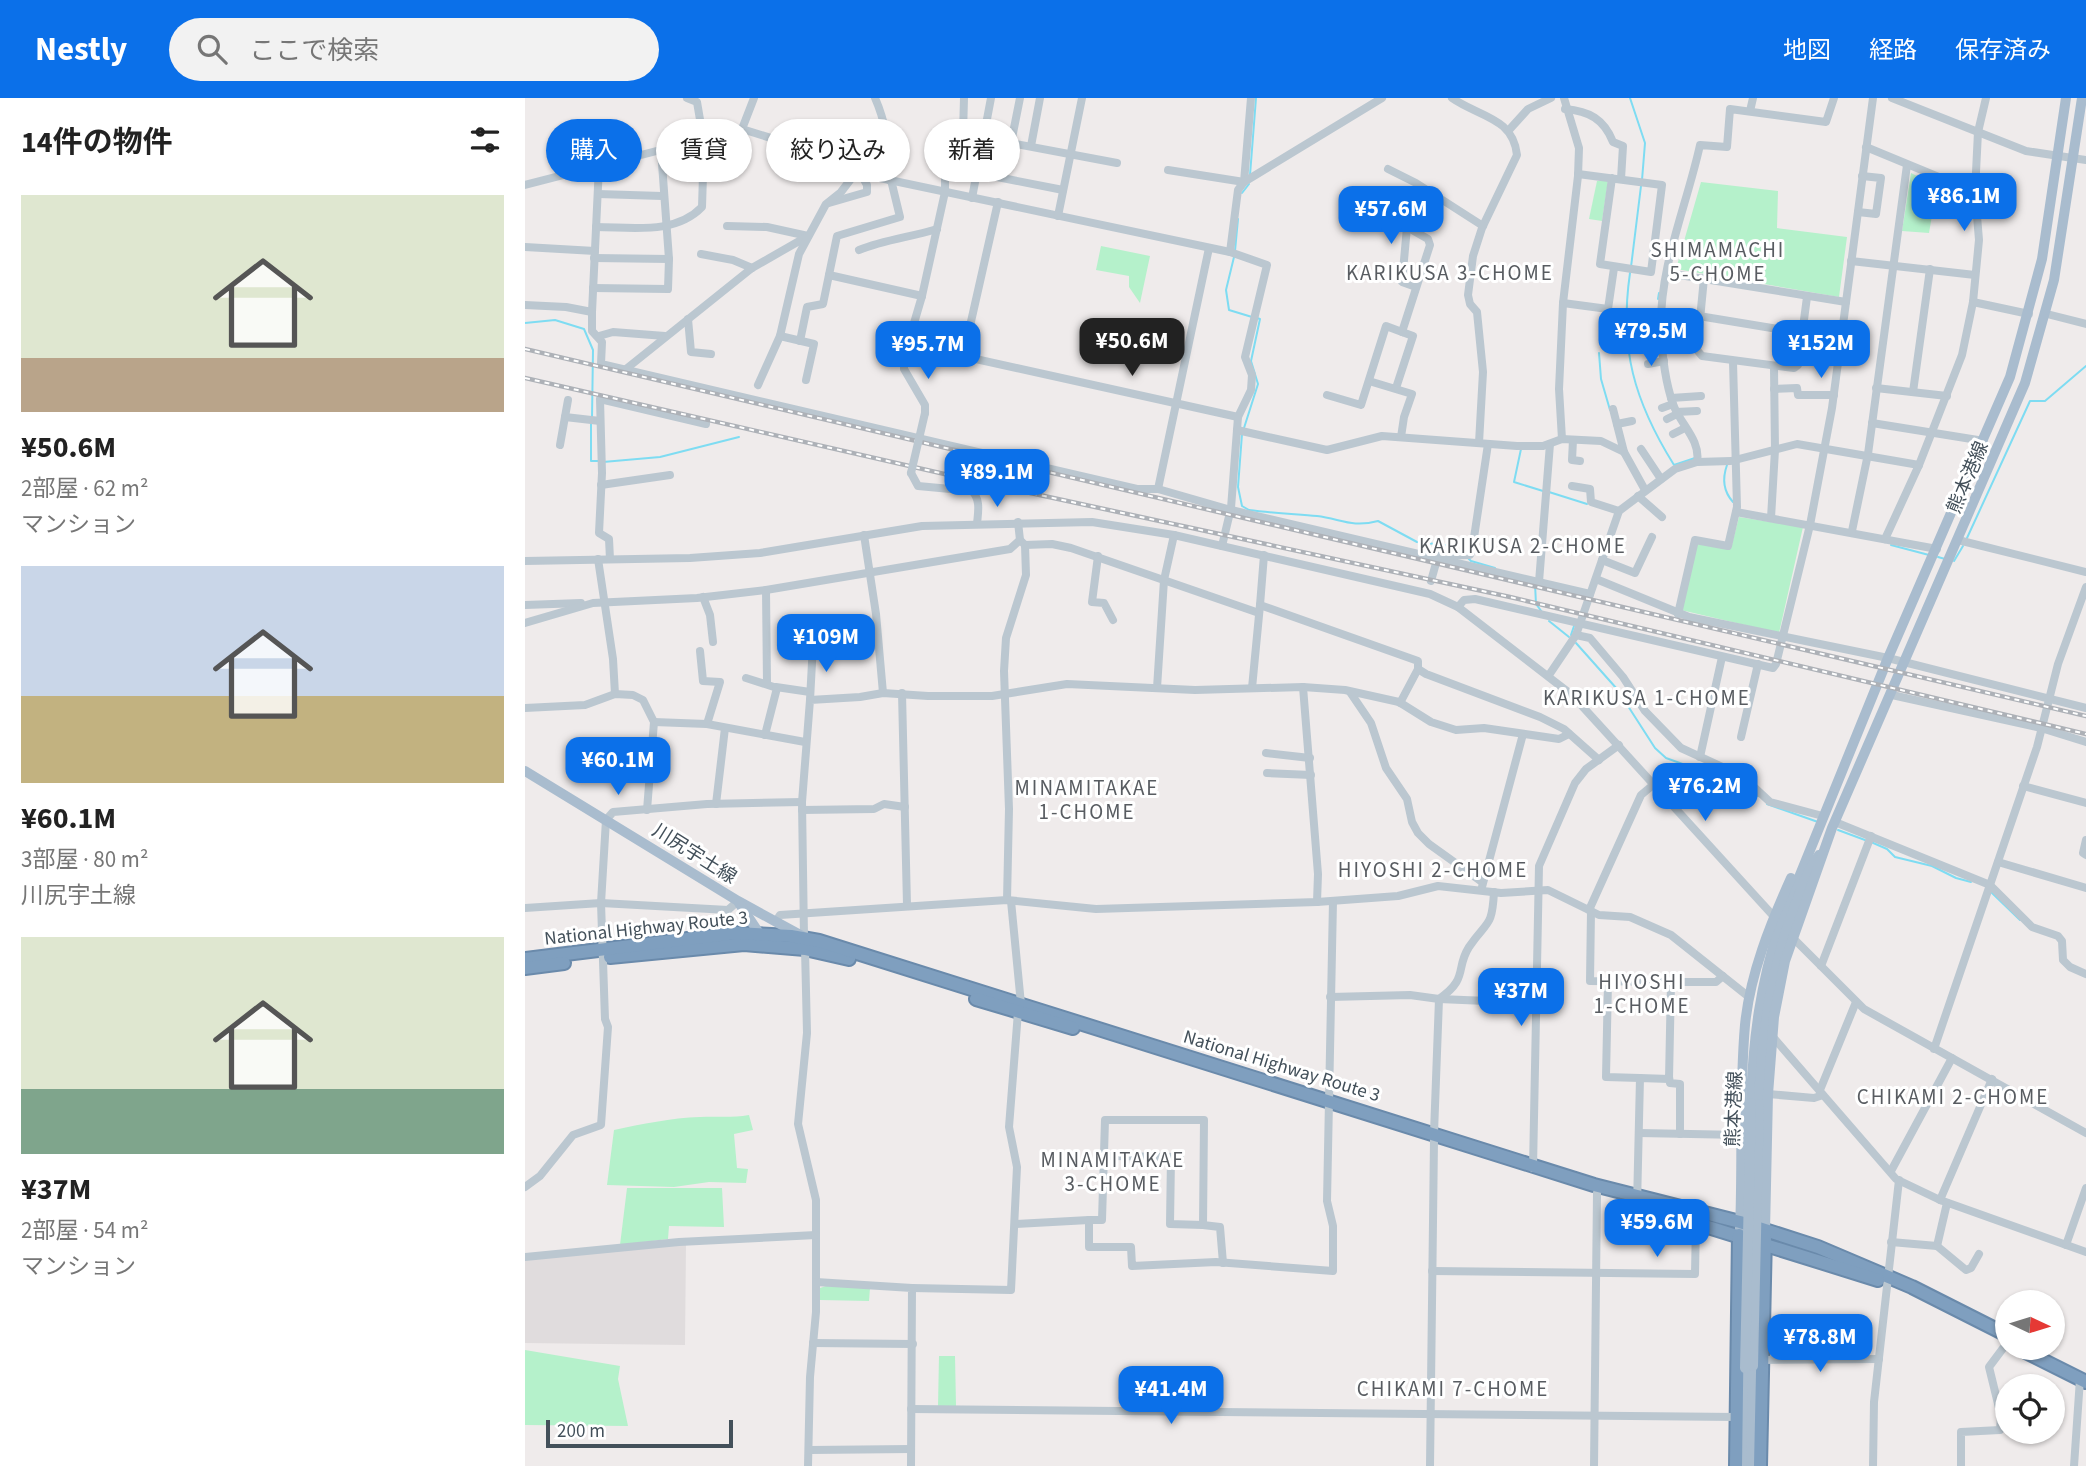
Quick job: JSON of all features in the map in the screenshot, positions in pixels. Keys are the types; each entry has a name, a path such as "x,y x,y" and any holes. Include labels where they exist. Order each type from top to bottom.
{"highway":[{"name":"National Highway Route 3","path":"525,968 736,933 762,940"},
{"name":"National Highway Route 3","path":"525,959 762,940 805,943 849,959 1020,1008 1533,1167 1696,1223 1739,1229"},
{"name":"National Highway Route 3","path":"1533,1167 1597,1193 1637,1201 1765,1237 1818,1247 1995,1329"},
{"path":"1736,1466 1739,1229"},
{"path":"1760,1466 1753,1364 1765,1237"},
{"name":"National Highway Route 3","path":"1886,1279 1995,1336"},
{"path":"2044,1360 2084,1378"},
{"path":"2053,1360 2084,1378"}],"main road":[{"name":"熊本港線","path":"1751,1466 1755,1104 1763,1029 1783,927 1819,815 1842,768 2010,377 2042,259 2066,98"},
{"name":"熊本港線","path":"1765,1237 1768,1094 1783,927 1822,862 1823,851 1835,822 2014,410 2047,314 2082,98"},
{"name":"熊本港線","path":"1739,1229 1745,1026 1749,997 1783,927 1834,796 1842,768"},
{"name":"川尻宇土線","path":"525,771 738,901 776,921 805,943"},
{"name":"川尻宇土線","path":"736,933 743,925 738,901"},
{"name":"川尻宇土線","path":"738,901 762,940"},
{"path":"756,910 765,924 762,940"},
{"name":"熊本港線","path":"1743,1466 1753,1364"}],"street":[{"path":"687,98 697,102 699,119"},
{"path":"746,119 754,98"},
{"path":"875,98 882,119"},
{"path":"963,119 964,98"},
{"path":"987,119 991,98"},
{"path":"1016,119 1020,98"},
{"path":"1031,146 1041,98"},
{"path":"1058,216 1082,98"},
{"path":"1244,182 1251,98"},
{"path":"1230,252 1238,190 1244,182 1382,98"},
{"path":"1431,581 1438,556 1470,555 1472,551 1484,444 1483,372 1478,319 1468,295 1473,256 1483,226 1517,155 1516,142 1509,130 1453,98"},
{"path":"1509,130 1528,109 1551,98"},
{"path":"1562,439 1559,389 1563,303 1579,146 1563,98"},
{"path":"1750,111 1753,98"},
{"path":"1695,457 1697,445 1674,407 1664,361 1661,329 1667,273 1700,145 1727,147 1730,109 1826,121 1833,98"},
{"path":"1458,607 1464,600 1475,599 1773,668 1784,638 1825,447 1873,98"},
{"path":"1892,98 2026,151 2086,160"},
{"path":"1885,539 1919,465 1962,355 1973,302 1979,240 1975,192 1978,132 1986,98"},
{"path":"1565,109 1591,114 1608,129 1613,142 1623,146 1616,179 1600,264 1651,272 1662,184 1616,179 1578,174"},
{"path":"1020,144 1117,163"},
{"path":"1865,147 1975,192"},
{"path":"1852,531 1868,454 1907,165"},
{"path":"1388,169 1429,191 1483,226"},
{"path":"1168,170 1244,182"},
{"path":"1858,212 1876,214 1881,178 1862,176"},
{"path":"525,185 546,180"},
{"path":"598,182 591,312 592,331 599,336 604,353 601,364 1137,489 1159,489 1231,510 1590,594"},
{"path":"593,288 668,289 669,259 662,182"},
{"path":"596,227 666,227 692,218 702,207 703,182"},
{"path":"758,385 780,337 799,254 826,204 849,182"},
{"path":"826,204 867,192 865,182"},
{"path":"800,341 807,307 823,304 837,236 900,217 891,182"},
{"path":"899,182 1230,252 1267,265 1245,357 1252,374 1251,390 1238,417 1231,510 1222,547"},
{"path":"946,182 946,192 904,369 925,405 911,473 918,486 972,491 977,496 979,505 977,524"},
{"path":"972,198 975,182"},
{"path":"1020,182 1063,190"},
{"path":"1416,287 1402,282 1407,228 1429,191"},
{"path":"597,194 662,196"},
{"path":"963,357 998,202"},
{"path":"727,226 768,227 808,236"},
{"path":"1402,332 1430,245 1428,239 1407,228"},
{"path":"859,250 876,243 909,238 937,229"},
{"path":"626,369 752,268 808,236"},
{"path":"525,247 594,255 669,259"},
{"path":"1159,489 1209,248"},
{"path":"701,254 733,260 752,268"},
{"path":"1851,261 1975,275"},
{"path":"1563,303 1608,309 1614,268"},
{"path":"1913,392 1930,270"},
{"path":"1667,273 1846,302"},
{"path":"828,275 922,296"},
{"path":"1704,278 1699,316 1699,355 1733,362 1774,368 1794,368 1798,365 1807,296"},
{"path":"1973,302 2029,314"},
{"path":"525,305 566,307 591,312"},
{"path":"2047,314 2086,324"},
{"path":"1699,316 1802,333"},
{"path":"688,318 691,352 711,354"},
{"path":"1327,394 1361,405 1386,326 1413,336 1396,388"},
{"path":"1645,328 1661,329"},
{"path":"599,336 613,332 665,336"},
{"path":"780,337 814,344 806,380"},
{"path":"1648,342 1663,341"},
{"path":"908,344 1238,417"},
{"path":"1648,364 1664,361"},
{"path":"1678,614 1695,540 1728,546 1737,512 1733,362"},
{"path":"1771,518 1775,450 1774,368"},
{"path":"1369,381 1412,394 1401,437"},
{"path":"1774,389 1797,388 1798,395 1834,395"},
{"path":"1876,388 1947,396"},
{"path":"1667,419 1674,407 1701,396"},
{"path":"610,559 609,538 600,533 600,399 706,424"},
{"path":"560,445 568,400"},
{"path":"1662,408 1697,411"},
{"path":"1613,409 1624,452 1642,493 1662,517"},
{"path":"565,417 600,421"},
{"path":"1617,424 1632,421"},
{"path":"1872,424 1984,441"},
{"path":"1673,434 1685,428"},
{"path":"1237,430 1327,450 1371,438 1401,437 1525,446 1550,444 1562,439 1607,442 1624,452"},
{"path":"1573,440 1572,460 1580,461"},
{"path":"1549,675 1576,635 1619,511 1695,457 1737,460 1797,443 1919,465"},
{"path":"1539,582 1550,444"},
{"path":"1641,449 1661,479"},
{"path":"601,485 670,475"},
{"path":"1572,486 1590,489 1591,502 1619,511"},
{"path":"1737,512 1852,531 1937,549"},
{"path":"815,1282 1011,1290 1017,1167 1009,1127 1020,1008 1009,900 1005,695 1006,638 1026,575 1018,522"},
{"path":"525,561 690,558 760,553 922,526 1108,522 1430,594 1458,607 1549,675 1619,745 1783,927 1856,1002 1891,1026 1992,1079 2086,1133"},
{"path":"864,535 883,693"},
{"path":"1157,688 1164,580 1174,535"},
{"path":"1602,559 1635,573 1652,537"},
{"path":"1958,540 2086,572"},
{"path":"525,605 703,597 766,590 1010,550 1022,542 1052,544 1098,556 1164,580 1418,661 1418,668 1401,704"},
{"path":"1252,688 1264,555"},
{"path":"1098,556 1092,602 1104,603 1113,620"},
{"path":"598,559 613,659 615,694"},
{"path":"1596,579 1678,614 1888,659 2086,708"},
{"path":"1934,1049 2023,786 2041,728 2047,698 2086,587"},
{"path":"765,735 771,685 766,590"},
{"path":"703,597 709,615 712,642"},
{"path":"525,623 591,603"},
{"path":"822,618 822,644"},
{"path":"1576,635 1590,638 1660,727 1681,748 1742,776 1770,803 1819,815"},
{"path":"808,1466 816,1200 798,1124 807,1033 802,806 813,644 836,643"},
{"path":"700,651 703,681 720,682 707,724"},
{"path":"1700,757 1722,657"},
{"path":"1741,737 1758,664"},
{"path":"1418,668 1426,674 1540,716 1569,734 1599,760"},
{"path":"746,678 810,696 860,697 883,693 927,696 1005,695 1067,684 1157,688 1303,687 1350,692 1401,704 1431,722 1456,730 1484,728 1559,739 1569,734"},
{"path":"1303,687 1318,874 1317,902"},
{"path":"1350,692 1371,723 1386,768 1407,799 1412,822 1418,832 1482,886 1494,892 1548,890 1599,915 1630,917 1671,935 1749,997"},
{"path":"902,693 907,905"},
{"path":"525,708 585,705 615,694 633,695 643,699 654,722 647,810"},
{"path":"1892,695 2041,728 2086,742"},
{"path":"654,722 707,724 805,742"},
{"path":"716,804 725,728"},
{"path":"1482,886 1524,734"},
{"path":"1533,1167 1539,866 1560,812 1575,783 1586,769 1619,745"},
{"path":"1266,753 1310,758"},
{"path":"1267,773 1311,775"},
{"path":"1653,785 1641,796 1590,910 1590,981 1716,982 1723,976"},
{"path":"2023,786 2086,803"},
{"path":"525,1187 540,1176 573,1135 601,1125 608,1027 605,1019 601,954 601,902 606,820 613,812 716,804 874,809 884,804 905,807"},
{"path":"1835,822 1990,885 2032,927 2058,936 2062,941 2063,960 2070,967 2086,974"},
{"path":"1821,966 1871,836"},
{"path":"2086,840 2083,853 2086,855"},
{"path":"1998,862 2086,888"},
{"path":"776,921 780,915 907,905 1009,900 1096,909 1317,902 1398,896 1439,886 1482,886"},
{"path":"1439,999 1454,988 1462,973 1468,949 1490,922 1494,892"},
{"path":"525,908 601,902 729,910 738,901"},
{"path":"1089,1220 1089,1247 1131,1247 1132,1266 1223,1263 1333,1271 1333,1226 1327,1201 1333,901"},
{"path":"1608,982 1606,1077 1669,1077"},
{"path":"1671,982 1669,1077 1670,1083 1680,1084 1679,1134"},
{"path":"1329,997 1410,995 1439,999 1535,1003"},
{"path":"1430,1466 1434,1136 1439,999"},
{"path":"1768,1094 1814,1098 1821,1092 1856,1002"},
{"path":"1773,1037 1899,1180 1944,1202 2086,1252"},
{"path":"1891,1171 1952,1058"},
{"path":"1637,1201 1640,1078"},
{"path":"1937,1246 1944,1202 1992,1079"},
{"path":"1016,1224 1102,1220 1105,1120 1205,1120 1203,1225"},
{"path":"1639,1133 1742,1135"},
{"path":"1111,1156 1176,1157 1170,1224 1220,1227 1223,1263"},
{"path":"1873,1466 1874,1402 1899,1180"},
{"path":"2066,1245 2086,1188"},
{"path":"1594,1466 1597,1193"},
{"path":"1432,1271 1695,1274 1696,1223"},
{"path":"525,1257 679,1242 816,1235"},
{"path":"1891,1242 1937,1246 1966,1270 1971,1268 1979,1254"},
{"path":"911,1466 912,1288"},
{"path":"813,1343 913,1344"},
{"path":"1753,1364 1879,1359"},
{"path":"1961,1466 1961,1432 2000,1430 2001,1416 1989,1367 1995,1359"},
{"path":"2074,1466 2084,1378"},
{"path":"911,1409 1737,1417"},
{"path":"810,1450 911,1449"}],"shaded area":[{"path":"686,1242 685,1345 525,1343 525,1257"}],"green space":[{"path":"1911,173 1937,186 1929,233 1902,231"},
{"path":"1597,181 1608,181 1602,221 1589,219"},
{"path":"1701,182 1778,191 1777,228 1847,237 1839,297 1676,269"},
{"path":"1101,246 1150,256 1140,303 1129,287 1129,276 1096,270"},
{"path":"1739,517 1803,527 1779,633 1681,610 1696,541 1731,548"},
{"path":"749,1115 753,1130 734,1134 737,1168 748,1169 746,1183 709,1182 674,1187 607,1185 614,1130 678,1119"},
{"path":"627,1188 722,1188 724,1227 669,1226 668,1239 620,1245"},
{"path":"820,1288 870,1288 869,1301 820,1300"},
{"path":"525,1350 620,1366 618,1379 628,1426 525,1425"},
{"path":"939,1356 955,1356 956,1406 938,1406"}],"waterway":[{"path":"1250,175 1256,98"},
{"path":"1630,98 1645,143 1642,180"},
{"path":"1242,193 1249,184"},
{"path":"1631,267 1641,186"},
{"path":"1235,251 1238,219"},
{"path":"1234,257 1226,290 1229,310 1252,317"},
{"path":"1630,273 1627,326 1633,373 1640,396 1674,465 1695,458"},
{"path":"1658,299 1659,293"},
{"path":"1244,428 1258,384 1251,361 1260,319 1257,318"},
{"path":"525,323 555,320 584,329 593,350 592,418"},
{"path":"1599,353 1601,379 1610,410"},
{"path":"1967,538 2030,401 2045,401 2086,366"},
{"path":"591,424 591,461 598,461"},
{"path":"1242,434 1238,487 1242,506 1249,510 1317,516 1354,523 1378,521 1417,542 1453,546 1461,552"},
{"path":"603,462 660,457 739,437"},
{"path":"1521,449 1514,482 1543,491"},
{"path":"1727,465 1724,485 1733,502"},
{"path":"1549,492 1587,504"},
{"path":"1891,545 1929,555"},
{"path":"1954,561 1963,546"},
{"path":"1938,557 1945,559"},
{"path":"1468,558 1495,568"},
{"path":"1535,584 1536,604 1542,612"},
{"path":"1549,621 1569,637"},
{"path":"1571,635 1574,626"},
{"path":"1576,643 1617,689 1655,748 1666,758 1691,767 1708,765 1740,781 1758,796"},
{"path":"1767,804 1818,822"},
{"path":"1838,830 1865,840"},
{"path":"1871,842 1887,849 1895,857 1932,866 1971,882"},
{"path":"1991,892 2020,920"}],"railway":[{"path":"525,349 2086,716"},
{"path":"525,378 975,481 1510,597 2086,734"}],"district":[{"name":"SHIMAMACHI 5-CHOME","path":"1718,262"},
{"name":"KARIKUSA 3-CHOME","path":"1450,273"},
{"name":"KARIKUSA 2-CHOME","path":"1523,546"},
{"name":"KARIKUSA 1-CHOME","path":"1647,698"},
{"name":"MINAMITAKAE 1-CHOME","path":"1087,800"},
{"name":"HIYOSHI 2-CHOME","path":"1433,870"},
{"name":"HIYOSHI 1-CHOME","path":"1642,994"},
{"name":"CHIKAMI 2-CHOME","path":"1953,1097"},
{"name":"MINAMITAKAE 3-CHOME","path":"1113,1172"},
{"name":"CHIKAMI 7-CHOME","path":"1453,1389"}]}
